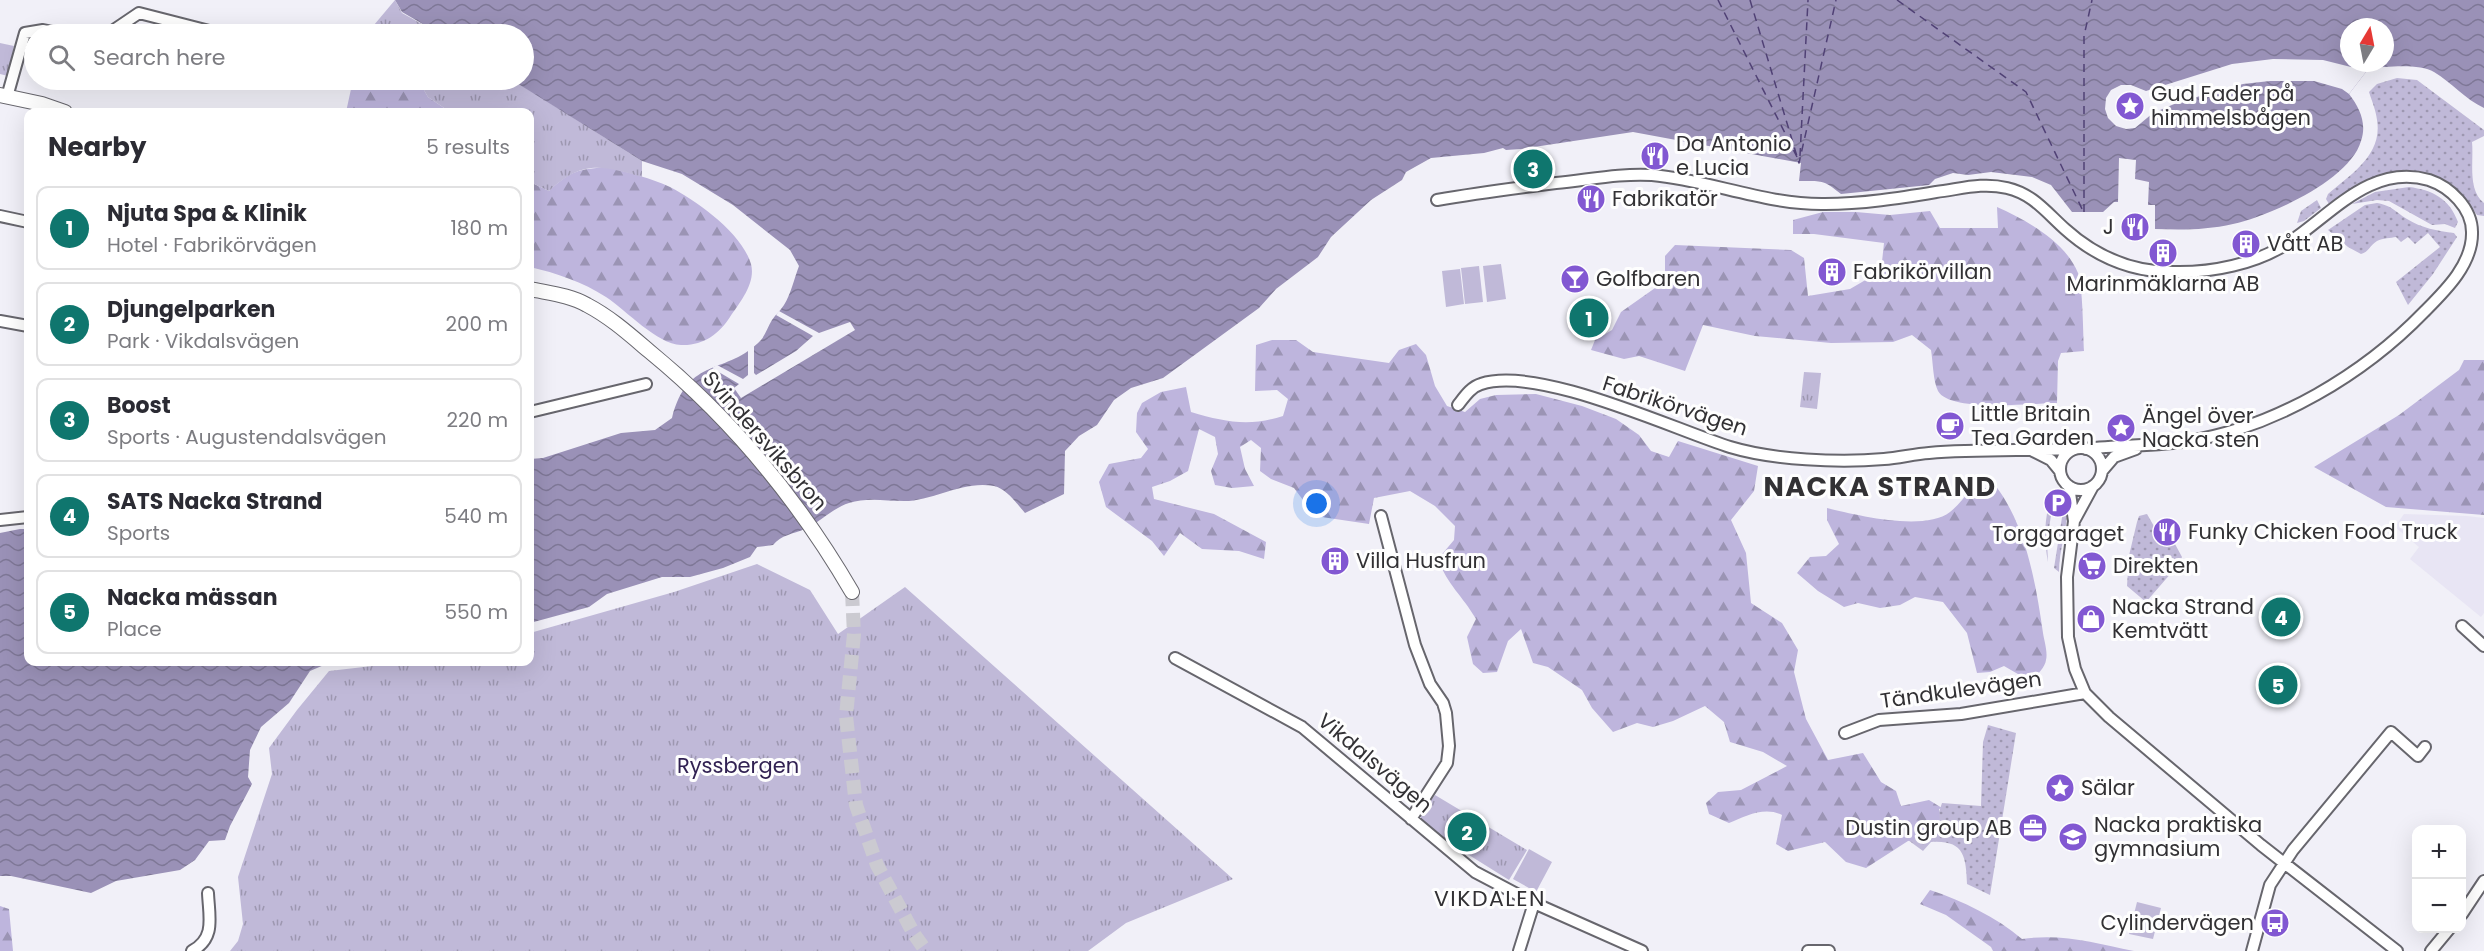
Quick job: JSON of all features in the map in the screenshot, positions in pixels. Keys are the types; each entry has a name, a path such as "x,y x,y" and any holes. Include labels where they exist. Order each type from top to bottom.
{"street":[{"path":"123,24 139,13 182,24"},
{"path":"24,36 4,96 54,108"},
{"path":"1437,200 1503,189 1628,175 1654,175 1781,202 1823,204 1929,193 1975,184 2013,189 2029,196 2074,237 2102,256 2133,268 2175,273 2250,261 2288,243 2367,185 2394,179 2417,178 2436,183 2457,198 2466,210 2472,226 2472,242 2467,259 2440,296 2385,350 2347,378 2305,400 2249,424 2203,439 2144,446 2114,457 2102,471 2097,482 2080,490 2064,482 2060,471 2051,460 2033,451"},
{"path":"0,216 24,221"},
{"path":"2472,226 2484,223"},
{"name":"Svindersviksbron","path":"534,290 585,304 615,323 685,380 752,451 789,497 829,552 852,592"},
{"path":"0,321 24,325"},
{"name":"Fabrikörvägen","path":"1458,405 1470,390 1482,383 1497,381 1528,383 1636,412 1732,448 1804,460 1883,459 1941,453 2144,446"},
{"path":"534,411 646,384"},
{"path":"2060,471 2062,460 2080,449 2096,455 2102,471"},
{"path":"2069,486 2074,521 2070,546 2068,637 2075,669 2085,693 2117,724 2284,863 2397,951"},
{"path":"2074,521 2092,486"},
{"path":"1381,516 1414,645 1430,684 1443,703 1446,713 1449,746 1447,763 1411,819"},
{"path":"0,520 24,517"},
{"path":"2462,626 2484,646"},
{"name":"Vikdalsvägen","path":"1175,658 1302,727 1475,872 1534,903 1642,951"},
{"name":"Tändkulevägen","path":"1845,733 1878,720 1961,714 2085,693"},
{"path":"2252,951 2266,895 2284,863 2391,732 2418,756 2425,747"},
{"path":"2466,908 2484,881"},
{"path":"192,951 202,944 209,934 208,893"},
{"path":"1519,951 1534,903"},
{"path":"2431,951 2446,933"},
{"path":"1808,951 1828,951"}],"shaded area":[{"path":"2404,514 2484,518 2484,613 2481,617 2410,559 2419,547 2395,527"}],"green space":[{"path":"395,0 402,13 422,24 375,24"},
{"path":"0,43 14,46 8,76 0,74"},
{"path":"2397,78 2417,80 2484,130 2484,136 2472,142 2472,175 2475,191 2484,203 2484,216 2477,215 2461,193 2450,183 2435,175 2419,172 2403,172 2372,180 2329,204 2326,199 2328,194 2363,163 2375,144 2378,132 2377,120 2369,92 2377,84"},
{"path":"351,90 424,90 428,97 444,108 347,108"},
{"path":"424,90 529,90 642,161 642,177 615,170 592,168 572,174 549,191 534,184 534,108 444,108 428,97"},
{"path":"609,167 670,187 717,219 746,252 752,271 749,285 726,323 710,338 689,345 672,343 652,333 614,303 588,287 534,268 534,184 549,191 570,175 590,169"},
{"path":"2409,187 2425,190 2445,201 2458,222 2455,228 2445,224 2432,225 2389,201 2377,200 2352,204 2375,192"},
{"path":"2317,200 2321,208 2304,221 2297,223 2301,211"},
{"path":"2377,203 2390,207 2418,225 2454,233 2457,237 2433,274 2408,305 2396,282 2440,247 2428,233 2415,244 2408,237 2401,242 2396,237 2379,240 2361,254 2348,247 2328,230 2365,205"},
{"path":"1997,207 2032,225 2054,241 2072,262 2080,279 2084,351 2061,353 2058,361 2057,403 1993,405 1958,402 1946,398 1936,387 1931,350 1912,335 1893,342 1831,343 1755,336 1703,325 1685,371 1639,356 1624,359 1591,350 1595,340 1612,330 1621,312 1665,281 1665,256 1675,245 1791,250 1804,258 1808,296 1850,289 1881,271 1884,243 1814,234 1793,234 1793,220 1823,212 1890,215 1930,211 1940,228 1998,228"},
{"path":"1501,264 1506,299 1487,302 1483,266"},
{"path":"1479,266 1483,302 1465,304 1461,268"},
{"path":"1460,269 1464,304 1446,307 1442,271"},
{"path":"1272,340 1296,340 1313,352 1389,363 1399,350 1416,344 1426,355 1435,386 1447,406 1465,412 1480,399 1496,395 1536,394 1582,406 1616,419 1639,435 1651,451 1669,457 1678,441 1758,466 1754,491 1731,520 1746,553 1751,603 1782,623 1798,650 1794,672 1806,719 1828,760 1863,753 1881,782 1896,791 1901,806 1929,800 1942,808 1939,809 1940,827 1931,836 1908,841 1866,868 1846,862 1825,842 1788,851 1776,844 1782,815 1769,811 1762,812 1729,823 1709,814 1706,803 1718,792 1741,790 1787,766 1763,752 1730,742 1724,722 1705,706 1673,721 1653,727 1637,723 1613,732 1592,708 1582,690 1548,667 1533,663 1521,629 1508,641 1497,672 1483,673 1473,664 1467,637 1476,619 1451,584 1438,559 1454,540 1455,526 1435,506 1410,491 1374,498 1369,524 1315,516 1294,488 1271,479 1260,471 1261,448 1251,440 1240,447 1245,469 1254,486 1232,488 1215,485 1211,471 1218,454 1215,437 1199,429 1188,471 1170,481 1152,487 1154,499 1214,514 1266,542 1264,559 1239,551 1202,549 1180,533 1164,556 1152,541 1106,507 1099,482 1109,464 1141,458 1148,449 1136,432 1137,413 1142,403 1161,392 1186,387 1191,412 1215,418 1248,422 1283,416 1288,399 1277,390 1255,391 1256,345"},
{"path":"2464,360 2484,360 2484,515 2386,507 2314,467 2399,415 2459,370"},
{"path":"1804,372 1821,373 1817,409 1800,407"},
{"path":"1995,485 2015,518 2022,536 2037,595 2046,657 2042,669 2030,681 2004,666 1990,672 1977,673 1967,633 1943,602 1915,597 1900,605 1880,608 1858,603 1844,607 1818,591 1797,573 1810,557 1826,556 1839,544 1827,520 1827,508 1890,520 1924,521 1950,512 1972,488 1981,490"},
{"path":"2067,498 2068,507 2059,572 2054,568 2063,511 2052,509 2047,541 2048,562 2046,524 2050,501"},
{"path":"2147,514 2163,542 2175,544 2182,557 2179,564 2146,602 2127,586 2128,571 2126,568 2139,516"},
{"name":"Ryssbergen","path":"757,564 810,590 838,634 905,587 1233,879 1126,923 1088,951 230,951 238,941 243,924 238,877 272,774 269,748 329,671 373,666 534,666 534,632 674,592"},
{"path":"1988,725 2016,733 1990,895 1967,884 1966,865 1957,847 1942,842 1931,842 1923,851 1908,840 1931,836 1942,803 1981,806 1983,742"},
{"path":"1435,795 1527,850 1509,880 1453,845 1421,819 1421,813"},
{"path":"1529,849 1552,862 1536,892 1513,879"},
{"path":"1930,890 1979,910 2022,939 2065,938 2134,951 1993,951 1991,947 1946,915 1920,904"},
{"path":"2137,902 2161,908 2153,939 2129,934"},
{"path":"0,906 9,909 13,951 0,951"}],"water":[{"path":"395,0 2484,0 2484,108 2428,69 2394,67 2394,18 2340,18 2340,72 2366,72 2349,94 2363,122 2363,135 2354,155 2342,169 2325,182 2287,205 2249,220 2194,229 2155,229 2155,205 2148,205 2149,182 2135,179 2136,160 2119,158 2118,202 2114,202 2103,212 2072,212 2051,185 2032,177 1991,172 1968,175 1953,173 1935,179 1929,185 1841,194 1822,182 1799,181 1801,163 1633,132 1521,149 1506,150 1503,148 1484,153 1431,158 1406,172 1402,180 1371,200 1331,237 1318,257 1276,289 1259,308 1163,378 1131,388 1114,400 1097,425 1079,436 1065,451 1064,494 1025,513 1003,490 994,486 982,485 960,488 915,500 856,501 837,508 811,526 783,537 773,545 757,547 750,557 723,568 690,577 662,577 607,594 589,607 534,622 534,459 543,458 621,433 655,430 672,418 679,398 688,384 698,375 735,359 761,340 772,320 783,307 799,266 790,250 733,205 682,174 642,161 528,90 534,90 534,24 423,24 402,12"},
{"path":"24,529 24,666 322,666 310,671 289,703 261,727 250,750 248,777 252,784 225,840 209,841 195,860 180,870 116,881 91,893 11,876 0,876 0,533"}],"pier":[{"path":"2273,59 2323,60 2340,64 2340,72 2366,72 2349,94 2342,89 2314,81 2270,81 2243,84 2179,102 2153,113 2135,128 2126,129 2116,126 2108,118 2105,109 2106,98 2111,90 2121,85 2131,85 2146,91 2232,64"},
{"path":"779,311 819,333 850,322 855,330 741,398 734,388 739,384 712,368 717,365 743,379 748,375 748,350 754,345 754,373 756,375 796,351 813,336 776,315"}],"ferry route":[{"path":"1718,0 1797,157"},
{"path":"1750,0 1799,163 1836,0"},
{"path":"1800,156 1808,0"},
{"path":"1897,0 2026,92 2084,213"},
{"path":"2084,212 2084,36 2092,0"}],"tunnel":[{"path":"852,592 854,634 846,716 856,805 877,865 914,934 926,951"}],"place":[{"name":"Gud Fader på himmelsbågen","path":"2130,106"},
{"name":"Da Antonio e Lucia","path":"1655,156"},
{"name":"Boost","path":"1533,169"},
{"name":"Fabrikatör","path":"1591,199"},
{"name":"J","path":"2135,227"},
{"name":"Vått AB","path":"2246,244"},
{"name":"Marinmäklarna AB","path":"2163,253"},
{"name":"Fabrikörvillan","path":"1832,272"},
{"name":"Golfbaren","path":"1575,279"},
{"name":"Njuta Spa & Klinik","path":"1589,318"},
{"name":"Little Britain Tea Garden","path":"1950,426"},
{"name":"Ängel över Nacka sten","path":"2121,428"},
{"name":"Torggaraget","path":"2058,503"},
{"name":"Funky Chicken Food Truck","path":"2167,532"},
{"name":"Villa Husfrun","path":"1335,561"},
{"name":"Direkten","path":"2092,566"},
{"name":"SATS Nacka Strand","path":"2281,617"},
{"name":"Nacka Strand Kemtvätt","path":"2091,619"},
{"name":"Nacka mässan","path":"2278,685"},
{"name":"Sälar","path":"2060,788"},
{"name":"Dustin group AB","path":"2033,828"},
{"name":"Djungelparken","path":"1467,832"},
{"name":"Nacka praktiska gymnasium","path":"2073,837"},
{"name":"Cylindervägen","path":"2275,923"}],"district":[{"name":"NACKA STRAND","path":"1880,487"},
{"name":"VIKDALEN","path":"1490,898"}]}
